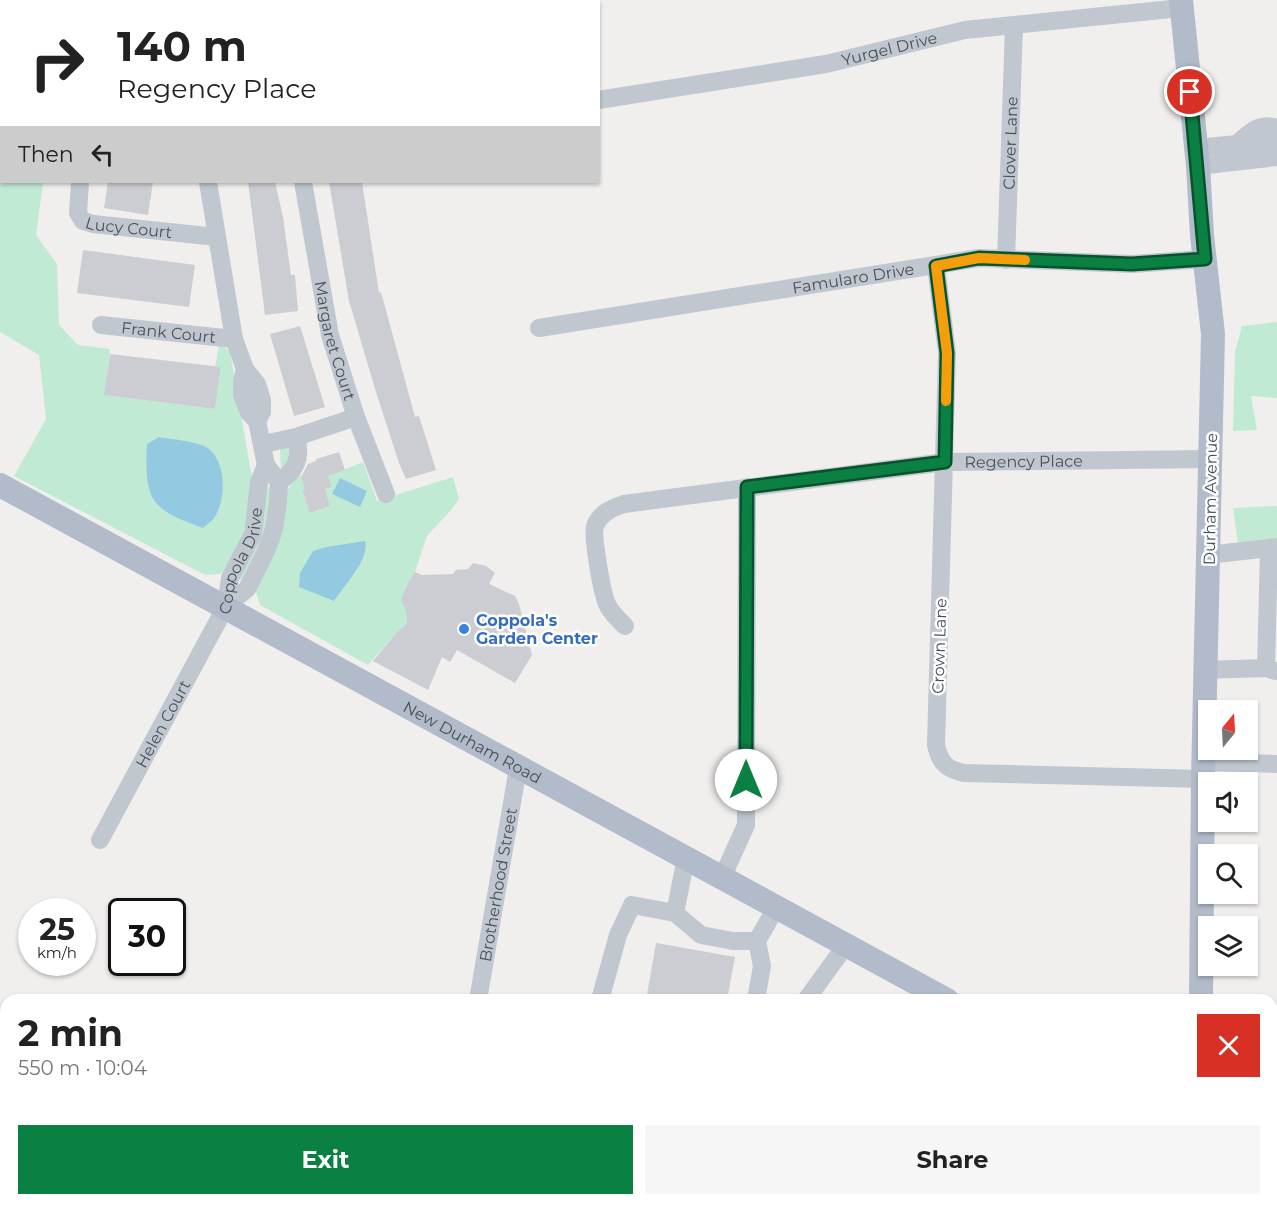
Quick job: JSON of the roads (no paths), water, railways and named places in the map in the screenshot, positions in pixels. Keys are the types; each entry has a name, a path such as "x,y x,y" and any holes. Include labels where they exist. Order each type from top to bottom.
{"main road":[{"name":"Durham Avenue","path":"1181,4 1213,334 1203,770 1201,994"},
{"name":"New Durham Road","path":"0,485 935,994"}],"street":[{"name":"Yurgel Drive","path":"600,100 826,64 965,30 1014,26 1181,4"},
{"name":"Clover Lane","path":"1006,260 1014,26"},
{"path":"1236,153 1255,129 1263,125 1277,128"},
{"path":"1236,153 1277,140"},
{"path":"1236,153 1259,170 1267,171 1277,168"},
{"path":"1197,157 1236,153 1277,157"},
{"name":"Lucy Court","path":"80,183 78,213 83,221 217,237"},
{"name":"Coppola Drive","path":"208,183 234,339 245,369 257,384 262,400 262,412 257,421 266,465 279,482 277,511 267,549 247,589 226,606"},
{"name":"Margaret Court","path":"303,183 330,335 356,417 386,494"},
{"name":"Famularo Drive","path":"539,328 979,258 1132,264 1205,259"},
{"name":"Crown Lane","path":"936,266 947,353 936,745 943,765 964,773 1203,770 1277,764"},
{"name":"Frank Court","path":"101,325 234,339"},
{"path":"263,444 296,437 356,417"},
{"path":"279,482 288,476 299,458 296,437"},
{"name":"Regency Place","path":"625,626 613,614 606,602 594,536 596,524 601,516 610,508 624,504 945,462 1211,459"},
{"name":"Coppola Drive","path":"226,606 230,578 253,534 259,482 266,465"},
{"path":"722,878 746,825 747,487"},
{"path":"1205,670 1271,670 1273,547 1208,555"},
{"name":"Helen Court","path":"100,840 226,606"},
{"name":"Brotherhood Street","path":"479,994 518,768"},
{"path":"675,914 686,858"},
{"path":"602,994 618,935 632,905 675,914 701,935 733,941 757,941"},
{"path":"757,994 762,966 757,941 777,906"},
{"path":"810,994 846,945"}],"water":[{"path":"159,437 205,447 215,455 219,463 223,480 222,499 215,517 203,528 170,514 158,505 151,495 147,473 147,444"},
{"path":"340,478 367,491 360,507 332,494"},
{"path":"365,541 366,548 360,564 334,601 299,587 300,573 313,551"}],"place":[{"name":"Coppola's Garden Center","path":"464,629"}]}
